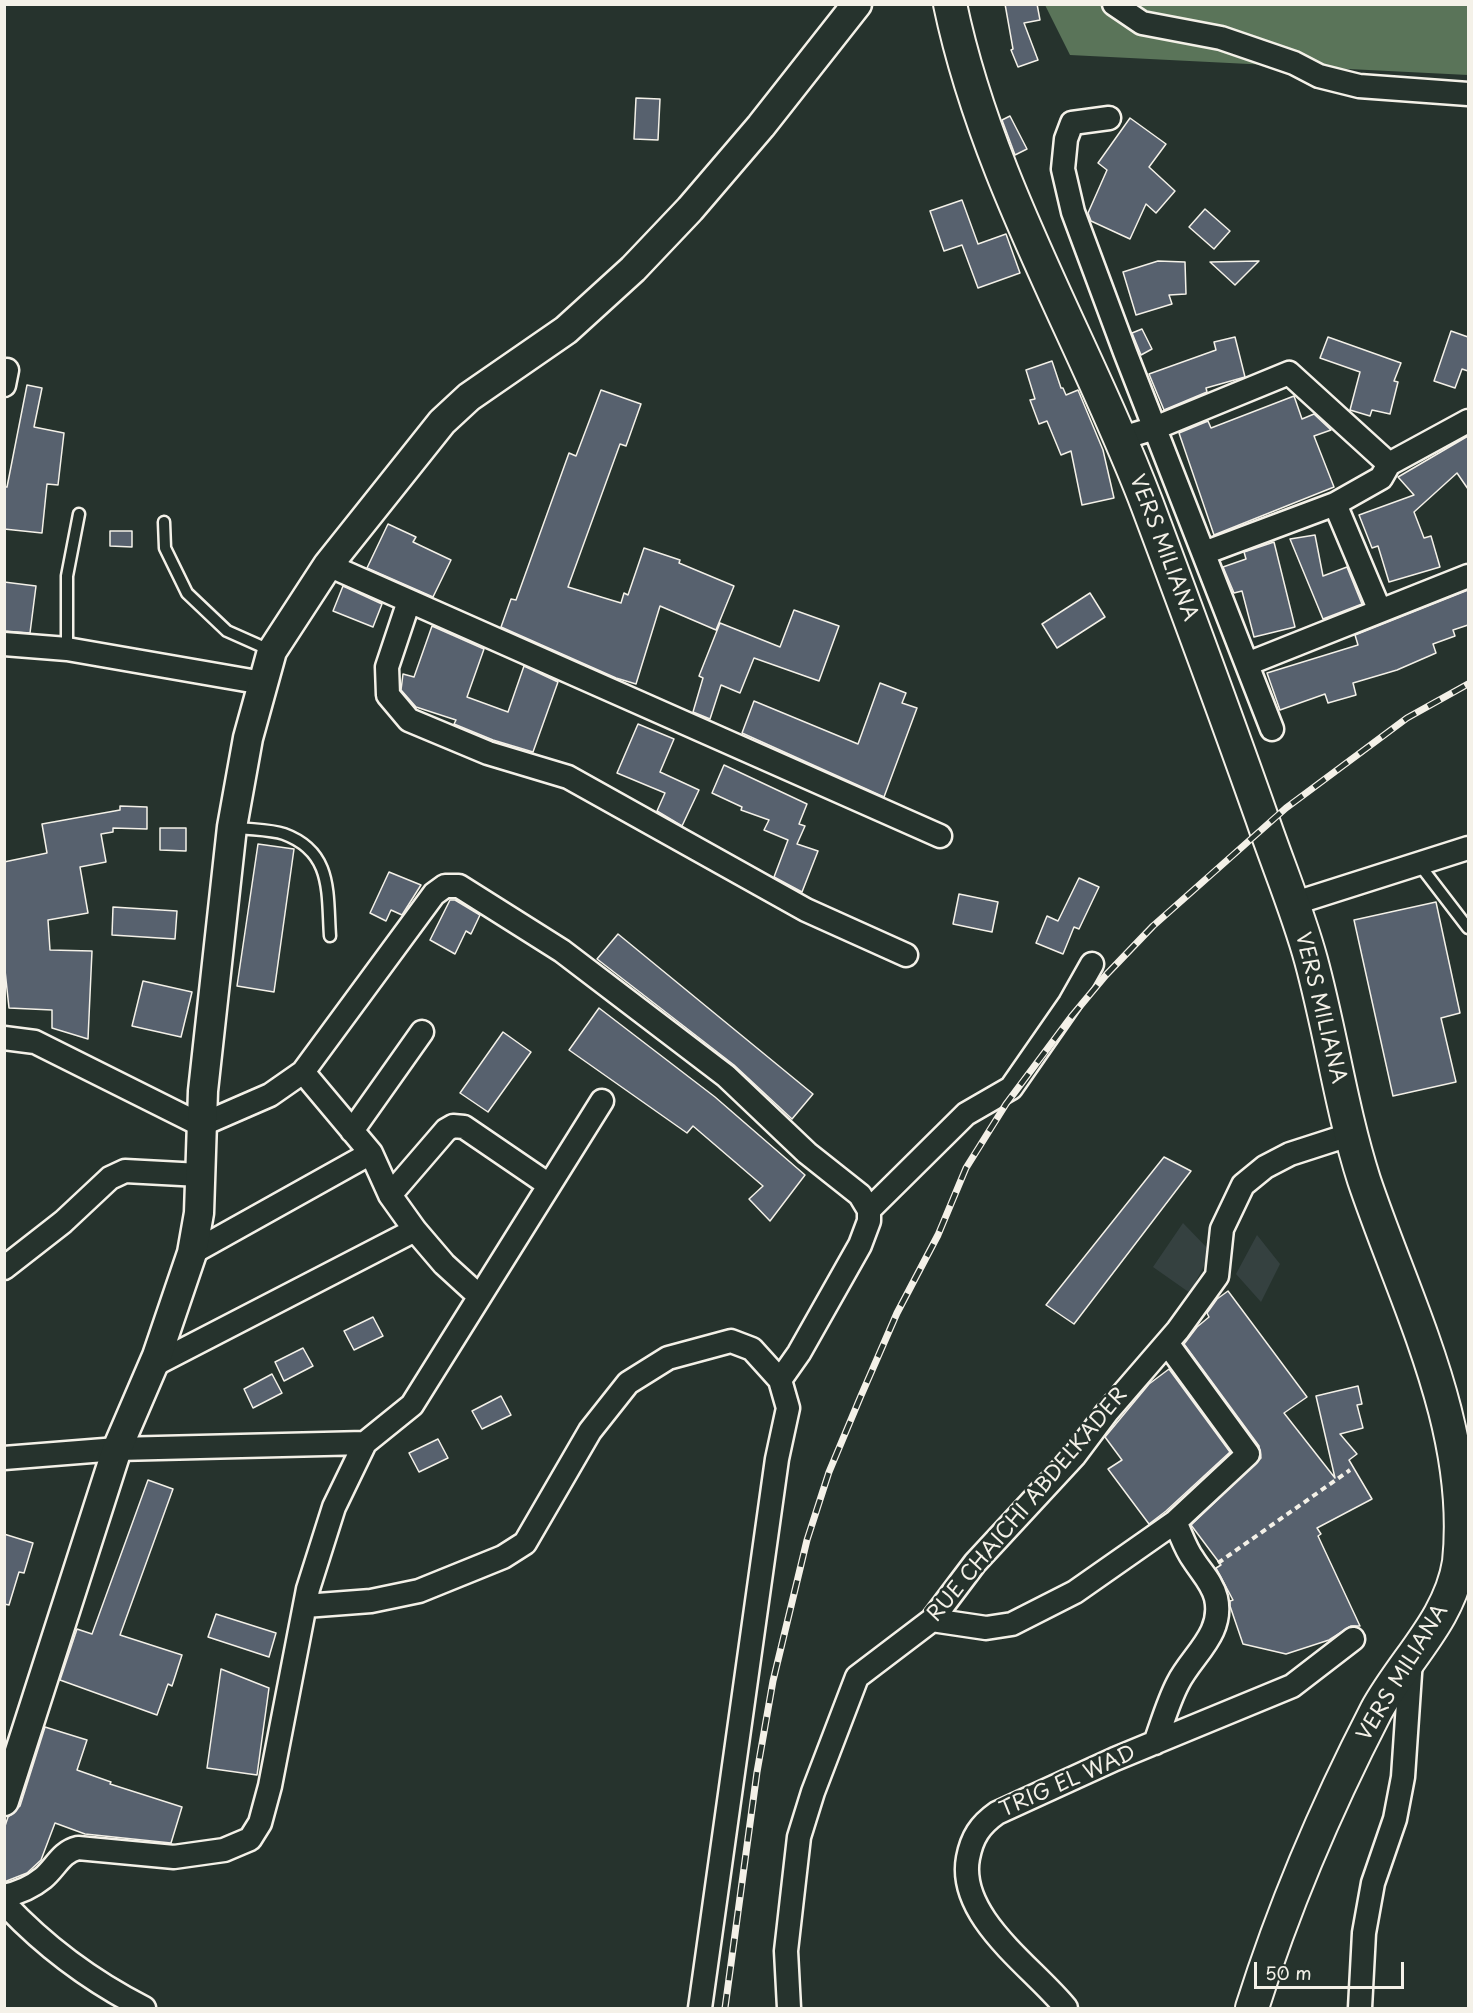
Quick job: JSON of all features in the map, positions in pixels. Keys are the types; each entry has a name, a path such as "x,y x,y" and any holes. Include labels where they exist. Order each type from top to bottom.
{"main road":[{"name":"VERS MILIANA","path":"950,4 961,54 985,134 1119,439 1212,676 1311,957 1363,1177 1441,1383 1457,1449 1463,1511 1459,1590 1444,1608 1380,1704 1326,1812 1252,2008"}],"street":[{"path":"4,1801 117,1449 152,1366 192,1253 199,1213 202,1091 232,827 248,738 272,651 328,565 442,422 469,397 566,330 633,270 690,209 761,126 857,4"},
{"path":"1114,4 1142,23 1221,38 1275,56 1319,76 1359,86 1468,94"},
{"path":"1109,118 1072,123 1066,139 1064,169 1073,212 1272,729"},
{"path":"1119,439 1155,428 1289,373 1389,464"},
{"path":"1204,553 1335,504 1381,478 1389,464 1468,421"},
{"path":"1335,504 1380,611"},
{"path":"328,565 940,836"},
{"path":"1248,664 1468,576"},
{"path":"409,601 387,667 388,695 409,720 488,753 568,777 806,910 906,955"},
{"path":"4,644 67,649 263,683"},
{"path":"1292,904 1468,848"},
{"path":"201,1125 270,1095 303,1072 434,894 445,886 459,886 562,951 726,1076 807,1152 860,1195 869,1210 869,1221 860,1245 799,1353 780,1380"},
{"path":"869,1210 966,1114 994,1100 1011,1088 1070,1003 1092,964"},
{"path":"352,1131 422,1032"},
{"path":"4,1038 44,1046 201,1125"},
{"path":"303,1072 371,1153 390,1195 415,1230 444,1264 479,1296"},
{"path":"4,1896 18,1893 42,1879 67,1851 78,1848 174,1857 224,1850 250,1839 260,1823 270,1786 308,1589 334,1508 365,1443 412,1405 602,1101"},
{"path":"390,1195 446,1130 453,1126 464,1127 549,1185"},
{"name":"RUE CHAICHI ABDELKADER","path":"789,2008 786,1951 792,1882 799,1837 813,1792 857,1677 932,1620 975,1563 1075,1455 1108,1411 1167,1343 1217,1276 1222,1229 1243,1185 1265,1167 1290,1155 1352,1134"},
{"path":"192,1253 371,1153"},
{"path":"4,1268 63,1222 110,1178 126,1171 200,1175"},
{"path":"152,1366 415,1230"},
{"path":"305,1606 371,1601 419,1591 503,1557 525,1543 590,1431 628,1383 668,1358 731,1341 752,1349 780,1380 788,1408 777,1459 700,2008"},
{"path":"932,1620 986,1628 1012,1624 1075,1592 1176,1522 1248,1454 1167,1343"},
{"path":"4,1458 117,1449 365,1443"},
{"path":"1155,1743 1177,1685 1187,1666 1208,1641 1216,1624 1216,1599 1203,1574 1191,1558 1176,1522"},
{"name":"TRIG EL WAD","path":"1066,2008 988,1926 973,1900 966,1868 970,1844 982,1823 997,1813 1155,1743 1292,1686 1353,1640"},
{"path":"1360,2008 1364,1933 1373,1883 1395,1819 1403,1777 1411,1658"},
{"path":"4,1903 45,1944 84,1974 144,2008"}],"lane":[{"path":"67,649 67,576 79,514"},
{"path":"164,522 165,548 187,593 227,631 272,651"},
{"path":"232,827 284,834 316,855 326,878 330,936"},
{"path":"1418,864 1468,928"}],"path":[{"path":"1203,1574 1350,1470"}],"shaded area":[{"path":"1183,1223 1211,1252 1190,1293 1153,1267"},
{"path":"1257,1235 1280,1264 1261,1302 1236,1274"}],"green space":[{"path":"1045,5 1468,5 1468,75 1070,55"}],"building":[{"path":"1005,4 1037,4 1040,20 1024,23 1038,60 1018,67 1011,50 1013,49"},
{"path":"636,98 660,99 658,140 634,139"},
{"path":"1010,116 1027,149 1015,155 1002,120"},
{"path":"1130,118 1166,144 1149,167 1175,191 1156,213 1146,204 1130,239 1091,221 1088,213 1107,170 1098,163"},
{"path":"962,200 978,244 1006,234 1020,273 978,288 962,245 944,251 930,211"},
{"path":"1205,209 1230,231 1214,249 1189,227"},
{"path":"1158,261 1185,262 1186,294 1169,295 1172,304 1136,315 1123,272"},
{"path":"1259,261 1235,285 1210,262"},
{"path":"1142,329 1152,349 1141,355 1132,333"},
{"path":"1451,331 1468,337 1468,371 1462,369 1455,388 1434,381"},
{"path":"1235,337 1245,377 1206,388 1207,392 1164,410 1149,374 1216,350 1214,342"},
{"path":"1328,337 1401,363 1394,381 1398,382 1390,414 1372,410 1370,416 1350,410 1360,372 1320,358"},
{"path":"1052,361 1061,388 1066,395 1078,390 1103,450 1114,498 1082,505 1071,451 1061,455 1047,421 1039,424 1030,400 1035,399 1026,370"},
{"path":"27,385 42,388 34,427 64,433 58,485 47,484 42,533 4,529 4,487 7,487"},
{"path":"601,390 641,404 626,446 620,444 568,587 621,603 624,593 628,595 644,548 680,560 679,563 734,586 716,630 660,606 636,684 616,678 501,627 511,599 516,600 569,453 576,456"},
{"path":"1294,396 1302,419 1314,414 1331,430 1314,436 1334,487 1214,535 1179,433 1208,421 1211,428"},
{"path":"1468,436 1468,489 1457,473 1414,512 1424,538 1431,536 1440,567 1389,582 1378,546 1372,548 1359,515 1414,495 1398,477"},
{"path":"388,524 416,537 413,542 451,560 433,597 367,568"},
{"path":"110,531 132,531 132,547 110,546"},
{"path":"1315,535 1323,576 1347,567 1362,604 1323,619 1290,539"},
{"path":"1274,542 1295,627 1254,637 1242,591 1234,593 1223,567 1246,559 1244,552"},
{"path":"4,582 36,586 30,633 4,631"},
{"path":"343,586 382,604 373,627 333,611"},
{"path":"1468,590 1468,625 1453,630 1455,636 1433,644 1436,653 1397,670 1353,683 1356,695 1328,703 1325,694 1280,710 1267,673 1358,645 1355,635"},
{"path":"1090,593 1105,617 1057,648 1042,624"},
{"path":"794,610 839,626 819,681 754,658 740,693 721,685 710,719 693,712 703,678 699,676 720,623 780,647"},
{"path":"432,626 484,649 467,697 508,712 524,666 558,682 533,752 493,740 454,724 456,720 416,707 401,690 403,674 414,677"},
{"path":"880,683 906,693 902,703 917,708 884,797 742,733 754,701 858,744"},
{"path":"638,724 674,739 660,772 699,790 682,826 657,811 665,793 617,773"},
{"path":"724,765 807,804 799,824 805,826 797,844 818,851 802,892 774,877 788,840 764,830 769,820 741,810 742,807 712,793"},
{"path":"120,806 147,807 147,829 113,828 113,832 101,834 106,862 80,867 88,913 48,920 50,950 92,951 88,1039 52,1028 52,1010 9,1008 4,961 4,862 47,853 42,824 120,810"},
{"path":"160,828 186,828 186,851 160,850"},
{"path":"258,844 294,849 274,992 237,986"},
{"path":"389,872 421,885 402,915 391,910 386,921 370,913"},
{"path":"1079,878 1099,887 1079,929 1074,927 1063,954 1036,943 1047,916 1058,921"},
{"path":"959,894 998,902 992,932 953,924"},
{"path":"450,900 455,900 480,915 471,934 466,931 455,954 430,940"},
{"path":"1436,902 1460,1013 1441,1018 1456,1082 1393,1096 1354,920"},
{"path":"113,907 177,911 175,939 112,935"},
{"path":"618,934 813,1094 792,1119 734,1065 597,959"},
{"path":"143,981 192,992 181,1037 132,1026"},
{"path":"599,1008 715,1097 805,1175 770,1221 749,1199 763,1186 693,1126 687,1133 569,1050"},
{"path":"503,1032 531,1052 488,1112 460,1093"},
{"path":"1164,1157 1191,1171 1074,1324 1046,1305"},
{"path":"1228,1291 1307,1397 1284,1413 1335,1478 1316,1396 1358,1386 1362,1404 1357,1405 1363,1428 1340,1434 1357,1454 1349,1460 1372,1499 1317,1528 1321,1534 1318,1536 1360,1626 1351,1626 1329,1640 1286,1654 1243,1644 1230,1606 1230,1601 1233,1600 1216,1568 1221,1565 1191,1525 1261,1458 1259,1446 1184,1344 1197,1327 1209,1317 1207,1313 1217,1299"},
{"path":"373,1317 383,1336 354,1350 344,1331"},
{"path":"303,1348 313,1366 284,1381 275,1362"},
{"path":"1169,1369 1230,1452 1149,1524 1108,1469 1122,1460 1105,1437 1149,1384"},
{"path":"272,1374 282,1393 253,1408 244,1389"},
{"path":"501,1396 511,1415 482,1429 472,1411"},
{"path":"438,1439 448,1458 419,1472 409,1453"},
{"path":"148,1480 173,1489 120,1635 182,1655 172,1686 168,1684 157,1715 60,1680 77,1629 92,1634"},
{"path":"4,1534 33,1543 24,1573 19,1572 9,1605 4,1604"},
{"path":"216,1614 276,1633 269,1657 208,1637"},
{"path":"221,1669 269,1688 257,1775 207,1768"},
{"path":"45,1727 87,1740 77,1770 111,1782 110,1784 182,1807 171,1843 85,1834 55,1823 41,1860 27,1873 4,1882 4,1829 8,1817 20,1806"}],"railway":[{"path":"725,2008 757,1772 773,1681 807,1540 829,1472 860,1398 897,1313 938,1235 966,1168 1006,1104 1071,1017 1106,975 1153,926 1286,808 1407,718 1468,684"}]}
